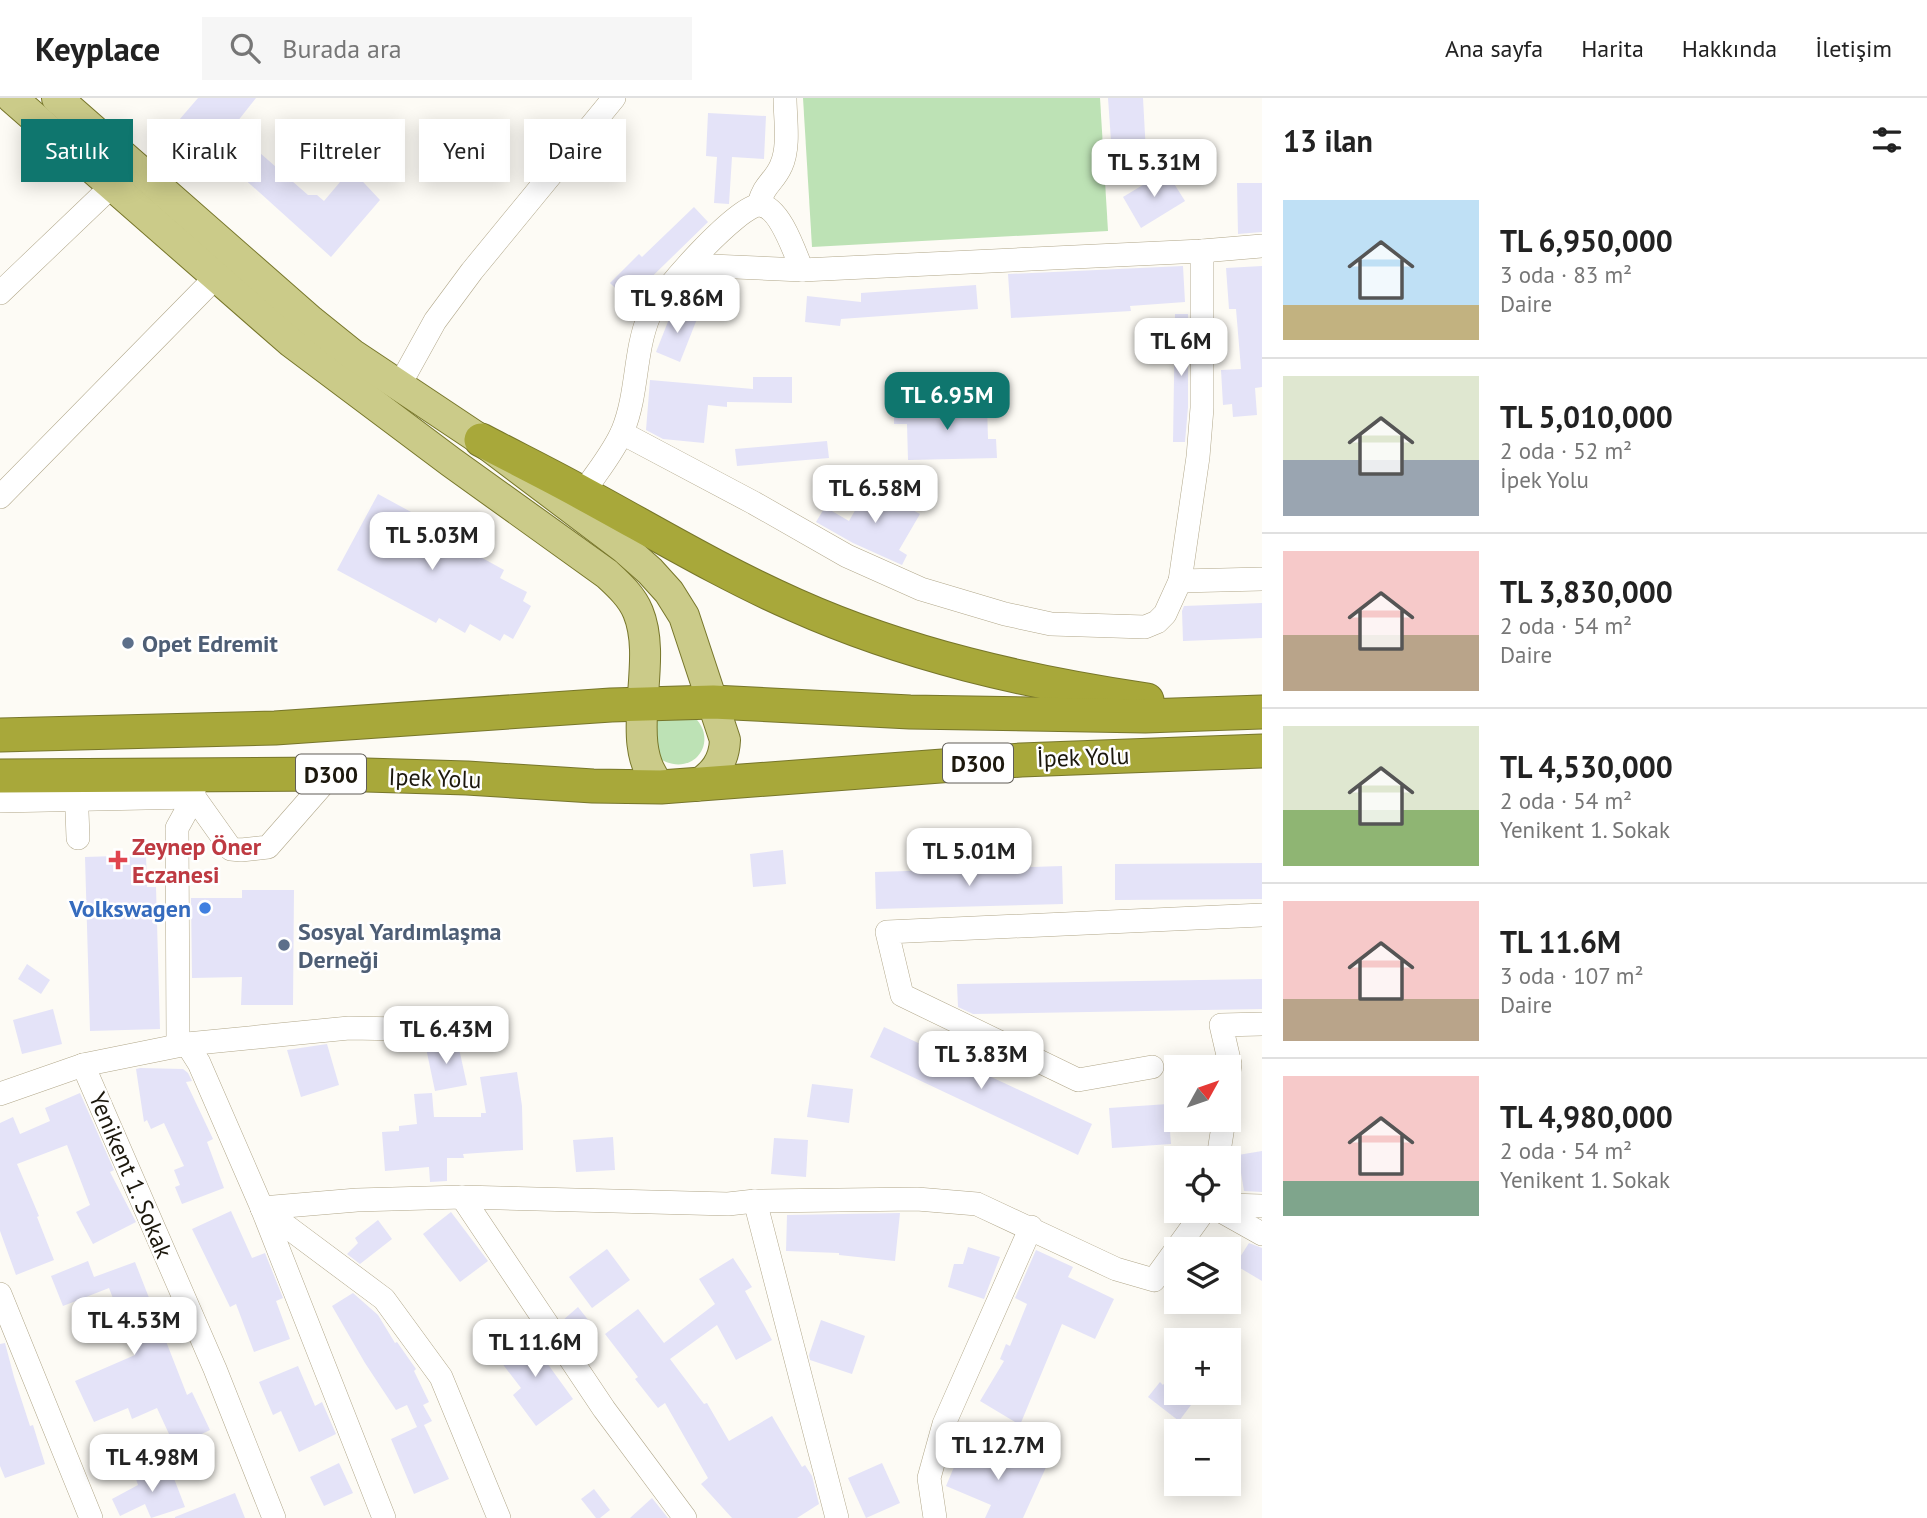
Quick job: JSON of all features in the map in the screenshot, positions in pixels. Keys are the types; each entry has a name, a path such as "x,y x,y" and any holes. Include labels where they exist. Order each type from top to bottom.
{"highway":[{"path":"481,440 740,579 796,606 901,646 957,663 1061,685 1247,713"},
{"path":"643,704 713,702"},
{"name":"İpek Yolu","path":"713,702 923,713 1145,716 1247,713"},
{"name":"D300","path":"0,735 275,728 643,704"},
{"name":"İpek Yolu","path":"695,786 1021,760 1262,751"},
{"name":"Ipek Yolu","path":"0,776 76,787 194,786 332,775 661,787"},
{"path":"661,787 695,786"}],"main road":[{"path":"12,98 291,342 618,584 638,612 644,635 647,663 643,704 644,757 647,769 661,787"},
{"path":"57,98 265,284 352,354 481,440 624,548 650,571 669,592 684,615 725,740 724,754 716,770 695,786"}],"street":[{"path":"399,386 435,321 472,271 614,98"},
{"path":"759,204 765,187 783,164 785,98"},
{"path":"0,293 113,186"},
{"path":"583,493 622,433 634,395 642,338 654,303 741,211 759,204 767,207 779,220 802,270"},
{"path":"689,265 802,270 1262,246"},
{"path":"622,433 888,576 921,589 1005,614 1051,624 1145,627 1166,614 1180,581 1198,457 1202,408 1202,251"},
{"path":"0,497 216,277"},
{"path":"1180,581 1262,579"},
{"path":"194,786 231,849 241,850 268,847 332,775"},
{"path":"194,786 177,828 182,1044 199,1063 262,1208 384,1518"},
{"path":"0,801 76,787 78,838"},
{"path":"1152,1067 1079,1080 902,996 887,932 1262,915"},
{"path":"1228,1055 1221,1025 1262,1024"},
{"path":"0,1094 83,1065 182,1044 349,1028 458,1030"},
{"name":"Yenikent 1. Sokak","path":"83,1065 215,1369 274,1518"},
{"path":"262,1208 357,1200 462,1197 728,1204 755,1201 917,1199 977,1203 1116,1269 1154,1280 1195,1223"},
{"path":"462,1197 604,1409 685,1518"},
{"path":"755,1201 837,1518"},
{"path":"1241,1205 1262,1206"},
{"path":"262,1208 384,1299 441,1377 499,1518"},
{"path":"1241,1222 1262,1234"},
{"path":"935,1518 929,1478 944,1424 1031,1227"},
{"path":"0,1294 92,1518"}],"green space":[{"path":"803,98 1100,98 1108,231 812,247"},
{"path":"691,714 704,734 700,753 684,764 672,764 660,759 653,726 658,719"}],"building":[{"path":"198,98 256,98 239,119 180,119"},
{"path":"1108,98 1143,98 1146,153 1112,155"},
{"path":"708,113 766,116 764,159 732,157 729,204 714,203 717,157 706,156"},
{"path":"261,154 275,166 275,182 293,182 308,195 317,195 324,201 340,182 363,182 380,200 331,257 248,182 261,182"},
{"path":"1166,171 1185,201 1141,228 1123,197"},
{"path":"1237,183 1262,183 1262,232 1238,234"},
{"path":"694,207 708,222 628,300 610,283 639,254 642,257"},
{"path":"1183,266 1185,302 1130,306 1131,311 1011,318 1008,274"},
{"path":"1262,266 1262,387 1255,388 1257,415 1233,417 1232,404 1223,405 1221,370 1241,369 1236,309 1229,309 1226,268"},
{"path":"976,285 978,309 841,319 840,326 805,322 807,296 861,302 861,293"},
{"path":"673,309 697,319 680,362 656,352"},
{"path":"1175,314 1188,314 1188,407 1185,442 1173,442"},
{"path":"753,377 792,377 792,403 727,402 727,407 708,405 704,443 663,439 646,430 650,380 753,389"},
{"path":"987,405 988,439 996,439 997,458 908,460 907,424 894,424 894,407"},
{"path":"827,441 829,458 737,466 735,449"},
{"path":"869,486 920,514 899,550 907,555 902,565 853,543 816,522 825,507 849,521"},
{"path":"378,494 479,549 475,554 504,570 500,578 527,592 523,601 531,606 513,639 504,634 500,641 470,624 465,633 439,618 436,623 337,570"},
{"path":"1262,603 1262,638 1183,641 1184,606"},
{"path":"783,850 786,884 753,887 750,854"},
{"path":"146,855 147,887 156,887 160,1029 90,1031 85,857"},
{"path":"1262,863 1262,899 1115,900 1115,864"},
{"path":"1062,866 1063,904 876,909 875,872"},
{"path":"242,890 294,890 293,1005 241,1005 242,977 192,978 191,898 242,898"},
{"path":"27,964 50,980 41,994 18,979"},
{"path":"1262,979 1262,1009 973,1014 958,1007 957,984"},
{"path":"53,1009 62,1044 22,1054 13,1020"},
{"path":"884,1027 1092,1124 1078,1155 870,1057"},
{"path":"425,1043 458,1044 467,1085 435,1091"},
{"path":"327,1044 339,1085 301,1097 287,1050"},
{"path":"136,1069 183,1069 188,1073 192,1081 186,1082 213,1139 207,1142 224,1188 182,1204 175,1187 180,1185 174,1170 184,1166 164,1123 151,1129 147,1120 144,1122"},
{"path":"517,1072 522,1106 523,1150 463,1154 464,1158 447,1158 447,1181 430,1182 429,1167 385,1171 382,1132 399,1131 399,1126 417,1124 414,1094 432,1093 434,1117 481,1117 481,1113 486,1113 480,1077"},
{"path":"812,1084 853,1089 849,1123 807,1117"},
{"path":"80,1093 114,1170 110,1172 136,1222 93,1244 76,1212 90,1205 67,1145 17,1164 54,1260 16,1275 0,1231 0,1123 13,1117 20,1134 50,1121 45,1108"},
{"path":"1164,1104 1164,1132 1170,1132 1171,1144 1112,1148 1109,1108"},
{"path":"613,1137 615,1170 576,1172 573,1140"},
{"path":"774,1138 808,1140 806,1177 771,1174"},
{"path":"1262,1151 1262,1192 1244,1191 1241,1154"},
{"path":"231,1211 252,1258 265,1253 283,1298 276,1301 290,1339 254,1352 236,1304 230,1307 192,1229"},
{"path":"451,1212 488,1261 460,1282 423,1234"},
{"path":"900,1213 895,1261 839,1253 786,1251 787,1215"},
{"path":"378,1220 392,1239 360,1264 347,1254 358,1243 355,1238"},
{"path":"1249,1243 1262,1248 1262,1281 1241,1269 1241,1256"},
{"path":"968,1247 1000,1257 984,1299 948,1287 954,1264 963,1264"},
{"path":"607,1249 630,1280 592,1308 569,1277"},
{"path":"1036,1250 1073,1267 1068,1277 1114,1299 1095,1339 1062,1324 1020,1425 980,1401 1004,1361 1000,1359 1006,1344 1010,1346 1027,1304 1015,1298"},
{"path":"733,1258 752,1287 745,1291 772,1340 736,1360 717,1325 670,1359 704,1404 707,1403 729,1441 772,1416 802,1467 805,1465 812,1476 819,1504 797,1518 732,1518 701,1484 708,1478 665,1403 658,1408 605,1334 638,1309 664,1343 715,1304 699,1279"},
{"path":"88,1261 94,1277 135,1262 187,1395 192,1392 210,1430 175,1447 157,1408 132,1419 128,1408 94,1422 75,1381 135,1355 109,1288 63,1306 51,1276"},
{"path":"353,1293 378,1315 395,1343 397,1342 416,1369 414,1371 429,1402 423,1405 432,1421 424,1425 449,1479 414,1494 391,1439 417,1427 407,1405 396,1410 332,1306"},
{"path":"578,1307 589,1321 571,1335 562,1321"},
{"path":"821,1320 865,1336 852,1374 810,1360 809,1355"},
{"path":"535,1331 553,1359 547,1363 573,1399 536,1426 513,1395 521,1388 498,1358"},
{"path":"5,1343 30,1426 33,1425 45,1464 5,1478 0,1466 0,1344"},
{"path":"298,1366 315,1406 322,1402 336,1434 299,1452 281,1411 273,1415 259,1382"},
{"path":"1160,1382 1163,1385 1164,1405 1191,1405 1180,1419 1176,1419 1148,1397"},
{"path":"962,1448 1003,1466 1006,1466 1015,1450 1047,1465 1023,1518 985,1518 991,1505 946,1486"},
{"path":"168,1463 185,1507 151,1518 145,1504 120,1516 112,1499 138,1485 135,1476"},
{"path":"339,1463 353,1493 324,1506 310,1477"},
{"path":"882,1463 900,1503 866,1518 848,1478"},
{"path":"594,1489 610,1510 600,1518 596,1518 581,1499"},
{"path":"235,1493 245,1518 175,1518 175,1517"},
{"path":"652,1498 668,1518 630,1518"}],"place":[{"name":"Opet Edremit","path":"128,643"},
{"name":"Zeynep Öner Eczanesi","path":"118,860"},
{"name":"Volkswagen","path":"205,908"},
{"name":"Sosyal Yardımlaşma Derneği","path":"284,945"}]}
